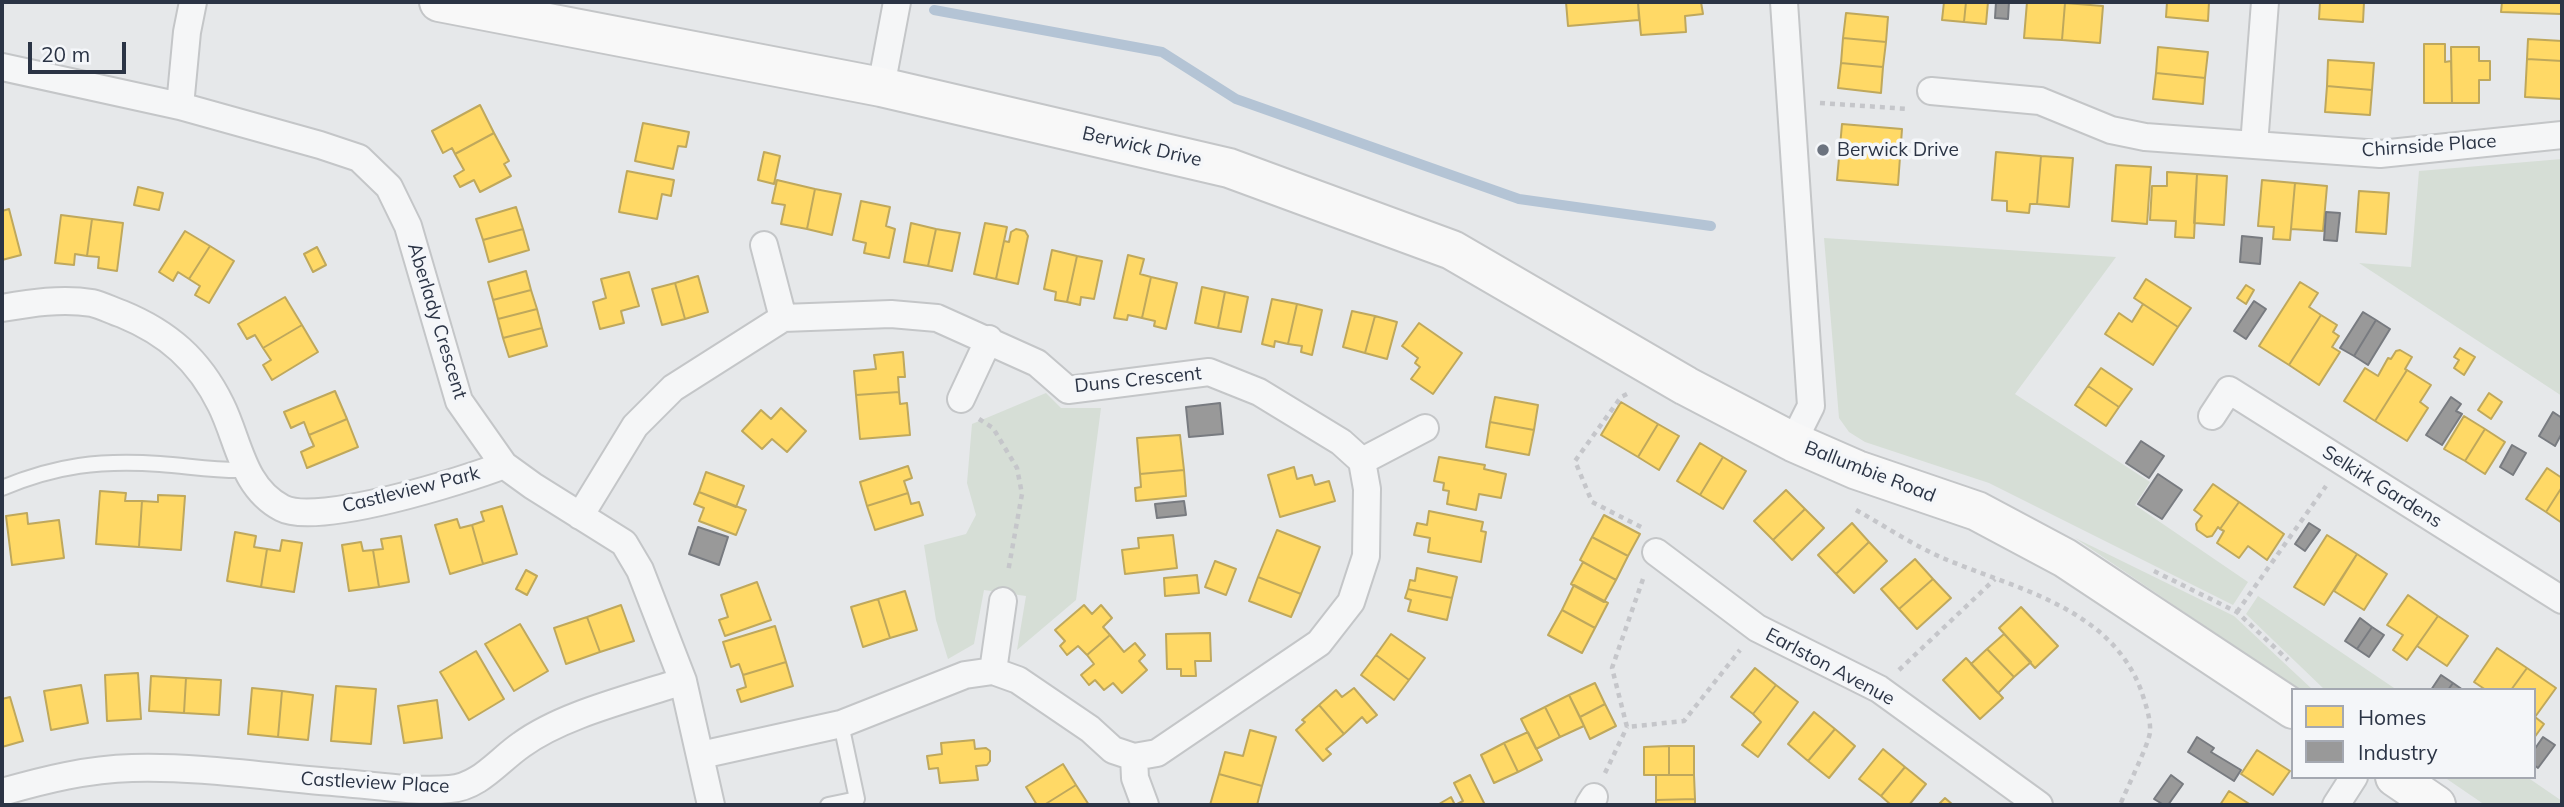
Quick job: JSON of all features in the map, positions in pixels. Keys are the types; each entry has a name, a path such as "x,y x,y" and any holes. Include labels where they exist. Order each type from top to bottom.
{"street":[{"path":"180,106 187,32 193,2"},
{"name":"Berwick Drive","path":"439,2 881,87 1229,168 1452,250 1686,386 1793,442"},
{"path":"881,87 897,2"},
{"name":"Ballumbie Road","path":"1784,2 1811,406 1793,442 1857,470 1977,511 2066,558 2291,708"},
{"path":"2254,145 2265,2"},
{"name":"Aberlady Crescent","path":"2,67 180,106 359,158 389,187 408,226 459,401 504,465 624,543 640,570 683,681 711,805"},
{"name":"Chirnside Place","path":"1931,91 2040,102 2111,130 2145,137 2380,154 2562,135"},
{"path":"580,516 635,426 673,388 783,318 764,245"},
{"name":"Castleview Park","path":"2,308 46,301 93,303 149,325 176,343 222,405 246,470 263,495 284,510 318,512 350,508 461,482 504,465"},
{"name":"Duns Crescent","path":"783,318 891,314 937,318 989,339 1037,363 1068,390 1209,372 1259,392 1341,442 1362,461"},
{"path":"965,407 989,339"},
{"name":"Selkirk Gardens","path":"2212,416 2229,390 2562,600"},
{"path":"701,755 841,724 965,675 993,671 1018,680 1090,729 1113,750 1134,757 1157,753 1319,643 1351,602 1366,556 1367,489 1362,461 1425,428"},
{"name":"Earlston Avenue","path":"1656,552 1757,628 1879,689 2039,805"},
{"path":"993,671 1003,601"},
{"name":"Castleview Place","path":"2,793 85,772 129,768 187,768 412,789 451,789 473,784 524,743 566,721 683,681"},
{"path":"1134,757 1135,778 1145,805"},
{"path":"2336,805 2353,779"},
{"path":"2398,779 2436,805"}],"lane":[{"path":"2,488 54,469 87,463 141,463 208,470 246,470"},
{"path":"828,805 857,799 841,724"}],"path":[{"path":"1791,100 1911,110 1931,91"},
{"path":"1591,801 1628,727 1612,668 1648,565 1664,540 1592,502 1575,461 1621,397 1630,392"},
{"path":"965,407 993,428 1017,468 1022,494 1003,601"},
{"path":"2237,612 2343,463"},
{"path":"1854,509 1941,557 2061,605 2093,625 2133,669 2144,700 2150,732 2120,805"},
{"path":"1879,689 1995,579"},
{"path":"1628,727 1684,721 1757,628"}],"shaded area":[{"path":"2562,159 2562,396 2359,263 2411,267 2419,171"},
{"path":"1824,238 2116,257 2015,394 2150,482 2135,505 2248,582 2233,605 1989,483 1865,442 1849,432 1839,418"},
{"path":"1046,393 1061,408 1101,408 1076,600 1017,650 1026,596 984,590 974,644 948,659 936,620 924,545 966,534 976,515 967,483 972,424"},
{"path":"2075,538 2234,616 2311,688 2296,688"},
{"path":"2258,596 2394,688 2323,688 2246,614"},
{"path":"2447,779 2530,779 2562,801 2562,805 2485,805"}],"building: Homes":[{"path":"1566,2 1638,2 1639,20 1568,26"},
{"path":"1638,2 1701,2 1703,14 1685,16 1686,32 1641,35"},
{"path":"1944,2 1966,2 1964,22 1942,20"},
{"path":"1966,2 1988,2 1986,24 1964,22"},
{"path":"2027,2 2065,3 2062,40 2024,38"},
{"path":"2167,2 2209,2 2208,21 2166,17"},
{"path":"2320,2 2364,2 2363,22 2319,19"},
{"path":"2502,2 2562,2 2562,14 2501,12"},
{"path":"2065,3 2103,6 2100,43 2062,40"},
{"path":"1846,13 1888,17 1886,42 1843,38"},
{"path":"1843,38 1886,42 1883,67 1841,63"},
{"path":"2528,39 2562,41 2562,61 2527,59"},
{"path":"2424,44 2445,44 2445,62 2451,61 2452,103 2424,103"},
{"path":"2158,47 2208,52 2205,78 2156,73"},
{"path":"2451,47 2479,47 2479,61 2490,61 2490,80 2479,80 2479,103 2452,103"},
{"path":"2527,59 2562,61 2562,99 2525,97"},
{"path":"2328,60 2374,63 2372,90 2327,86"},
{"path":"1841,63 1883,67 1881,93 1838,88"},
{"path":"2156,73 2205,78 2203,104 2153,99"},
{"path":"2327,86 2372,90 2370,115 2325,112"},
{"path":"480,105 494,133 455,154 452,148 443,153 432,131"},
{"path":"643,123 689,132 686,147 678,146 673,169 635,161"},
{"path":"1842,124 1902,129 1898,185 1837,180"},
{"path":"494,133 509,161 504,164 511,176 480,192 474,180 460,187 454,176 464,170 455,154"},
{"path":"764,152 780,156 774,184 758,180"},
{"path":"1996,152 2041,156 2037,204 2030,204 2029,213 2007,211 2007,201 1992,200"},
{"path":"2041,156 2073,158 2069,207 2037,204"},
{"path":"2116,165 2151,167 2147,224 2112,221"},
{"path":"627,171 674,180 671,196 662,194 657,219 619,212"},
{"path":"2167,172 2197,174 2194,238 2175,237 2176,221 2150,220 2152,186 2167,186"},
{"path":"2197,174 2227,176 2224,225 2194,223"},
{"path":"777,180 815,189 807,229 781,224 785,205 772,203"},
{"path":"2262,180 2295,183 2290,240 2273,239 2274,227 2258,226"},
{"path":"2295,183 2327,186 2323,231 2291,229"},
{"path":"138,187 163,193 159,210 134,205"},
{"path":"815,189 841,194 832,235 807,229"},
{"path":"2359,191 2389,193 2386,234 2356,232"},
{"path":"861,201 890,207 886,226 895,229 889,258 864,253 866,243 853,240"},
{"path":"516,207 523,229 483,240 476,219"},
{"path":"9,209 21,255 2,260 2,211"},
{"path":"61,215 92,219 87,256 75,254 74,265 55,263"},
{"path":"92,219 123,223 117,271 98,268 99,257 87,256"},
{"path":"911,223 936,229 928,266 904,262"},
{"path":"985,223 1007,227 996,279 974,274"},
{"path":"523,229 529,250 489,262 483,240"},
{"path":"936,229 960,233 952,271 928,266"},
{"path":"1016,229 1025,231 1028,236 1018,284 996,279 1004,241 1009,242 1011,232"},
{"path":"185,231 210,246 189,279 178,272 173,281 159,272"},
{"path":"210,246 234,261 209,303 195,295 200,286 189,279"},
{"path":"317,247 326,265 313,272 304,254"},
{"path":"1052,250 1077,256 1067,302 1055,300 1056,292 1044,289"},
{"path":"1128,255 1144,259 1140,274 1151,277 1142,318 1128,315 1127,320 1114,318"},
{"path":"1077,256 1102,261 1094,299 1081,297 1080,305 1067,302"},
{"path":"526,271 531,290 493,300 488,282"},
{"path":"629,272 639,306 621,311 624,323 600,329 593,302 606,298 601,279"},
{"path":"698,276 708,312 685,319 675,283"},
{"path":"1151,277 1177,283 1166,329 1154,326 1155,321 1142,318"},
{"path":"2146,279 2191,308 2178,327 2134,298"},
{"path":"2300,282 2318,293 2309,307 2321,315 2289,365 2259,346"},
{"path":"675,283 685,319 662,325 652,289"},
{"path":"2246,285 2254,290 2246,304 2237,298"},
{"path":"1202,287 1225,292 1218,328 1195,323"},
{"path":"531,290 537,309 498,319 493,300"},
{"path":"1225,292 1248,297 1241,332 1218,328"},
{"path":"285,297 302,325 263,348 255,335 247,339 238,324"},
{"path":"1272,299 1297,304 1288,344 1275,341 1274,347 1262,344"},
{"path":"1297,304 1322,310 1312,355 1301,352 1302,346 1288,344"},
{"path":"2143,304 2178,327 2153,365 2105,334 2119,313 2132,322"},
{"path":"537,309 542,328 503,338 498,319"},
{"path":"1352,311 1375,316 1365,353 1343,347"},
{"path":"2321,315 2337,325 2333,332 2339,336 2332,347 2340,352 2319,385 2289,365"},
{"path":"1375,316 1397,322 1387,359 1365,353"},
{"path":"1419,323 1462,353 1433,394 1411,379 1420,367 1415,363 1418,358 1402,346"},
{"path":"302,325 318,352 272,380 263,365 271,360 263,348"},
{"path":"542,328 547,346 509,357 503,338"},
{"path":"2460,348 2475,357 2464,375 2454,368 2459,360 2454,357"},
{"path":"2400,350 2412,357 2405,369 2407,370 2375,421 2344,401 2365,368 2378,376 2388,358 2391,359 2396,351"},
{"path":"903,352 905,377 898,377 899,392 856,395 854,371 876,369 874,355"},
{"path":"2101,368 2132,389 2119,407 2088,386"},
{"path":"2407,370 2431,385 2420,402 2428,408 2407,441 2375,421"},
{"path":"2088,386 2119,407 2106,426 2075,405"},
{"path":"335,391 347,419 309,435 304,422 291,428 284,412"},
{"path":"899,392 900,404 907,403 910,435 860,439 856,395"},
{"path":"2489,393 2502,402 2491,419 2478,410"},
{"path":"1495,397 1538,405 1534,430 1490,422"},
{"path":"1621,402 1658,424 1638,457 1601,435"},
{"path":"781,408 806,431 787,452 772,439 762,449 742,431 761,410 771,419"},
{"path":"2464,416 2485,429 2465,461 2444,449"},
{"path":"347,419 358,447 307,468 301,452 314,446 309,435"},
{"path":"1490,422 1534,430 1529,455 1486,447"},
{"path":"1658,424 1679,436 1659,470 1638,457"},
{"path":"2485,429 2505,442 2485,474 2465,461"},
{"path":"1180,435 1184,470 1140,474 1137,438"},
{"path":"1700,443 1723,457 1700,495 1677,481"},
{"path":"1439,457 1485,465 1484,469 1506,474 1501,498 1479,494 1476,510 1447,504 1449,491 1443,490 1444,483 1434,481"},
{"path":"1723,457 1746,471 1723,509 1700,495"},
{"path":"908,466 912,478 904,481 908,493 867,506 860,482"},
{"path":"1294,467 1297,479 1312,475 1315,485 1329,481 1335,501 1280,517 1268,475"},
{"path":"2547,468 2562,478 2562,487 2546,512 2526,499"},
{"path":"1184,470 1186,496 1136,501 1135,488 1141,487 1140,474"},
{"path":"706,472 744,486 736,507 699,492"},
{"path":"2213,484 2239,502 2220,529 2218,527 2212,536 2207,537 2197,530 2196,524 2202,516 2194,510"},
{"path":"2562,487 2562,523 2546,512"},
{"path":"1786,490 1805,509 1773,540 1754,521"},
{"path":"100,491 126,493 125,501 142,501 139,547 96,544"},
{"path":"699,492 746,510 736,535 699,521 704,508 694,504"},
{"path":"908,493 911,504 919,502 923,515 875,530 867,506"},
{"path":"158,495 185,496 181,550 139,547 142,501 158,502"},
{"path":"2239,502 2284,534 2267,560 2248,546 2239,558 2217,543 2224,531 2220,529"},
{"path":"502,506 517,554 483,564 472,525 484,521 481,512"},
{"path":"1805,509 1824,528 1792,560 1773,540"},
{"path":"1429,511 1483,522 1481,531 1486,532 1481,562 1428,552 1430,538 1414,535 1417,523 1427,525"},
{"path":"27,513 28,524 59,520 64,558 12,565 6,516"},
{"path":"1604,515 1640,534 1628,556 1592,537"},
{"path":"457,519 460,528 472,525 483,564 450,574 435,525"},
{"path":"1852,523 1869,542 1836,574 1818,555"},
{"path":"1277,530 1320,547 1301,594 1258,577"},
{"path":"235,532 256,536 254,547 267,549 261,587 227,581"},
{"path":"1173,535 1177,568 1125,574 1122,550 1139,548 1138,538"},
{"path":"2327,535 2357,554 2324,605 2294,587"},
{"path":"401,536 409,582 379,587 373,550 383,549 381,539"},
{"path":"1592,537 1628,556 1616,580 1580,560"},
{"path":"282,540 302,543 294,592 261,587 267,549 280,551"},
{"path":"361,542 363,551 373,550 379,587 349,591 342,545"},
{"path":"1869,542 1887,561 1854,593 1836,574"},
{"path":"2357,554 2387,574 2364,610 2334,591"},
{"path":"1915,559 1933,579 1899,609 1881,589"},
{"path":"1215,561 1236,569 1226,595 1205,587"},
{"path":"1583,562 1616,580 1604,602 1571,584"},
{"path":"1417,568 1457,577 1452,598 1408,589 1410,580 1415,581"},
{"path":"526,570 537,576 527,595 516,589"},
{"path":"1197,575 1199,593 1165,596 1164,578"},
{"path":"1258,577 1301,594 1291,617 1249,601"},
{"path":"1933,579 1951,598 1917,629 1899,609"},
{"path":"757,582 771,620 725,636 719,620 728,617 721,595"},
{"path":"1574,585 1608,603 1595,628 1562,610"},
{"path":"1408,589 1452,598 1447,620 1408,611 1411,600 1405,598"},
{"path":"905,591 917,630 890,638 878,599"},
{"path":"2408,595 2438,616 2407,660 2393,650 2403,635 2387,625"},
{"path":"878,599 890,638 863,647 851,607"},
{"path":"621,605 634,641 600,652 587,617"},
{"path":"1084,605 1092,614 1101,605 1112,618 1103,627 1110,635 1087,655 1078,646 1067,655 1060,646 1065,641 1055,630"},
{"path":"2021,607 2058,646 2035,668 1999,628"},
{"path":"1562,610 1595,628 1582,653 1548,635"},
{"path":"2438,616 2468,636 2447,666 2417,646"},
{"path":"587,617 600,652 566,664 554,628"},
{"path":"520,624 548,671 514,691 485,644"},
{"path":"775,626 786,662 743,675 739,664 731,667 723,642"},
{"path":"1210,633 1211,661 1195,661 1196,676 1181,676 1181,669 1167,669 1166,634"},
{"path":"1391,634 1425,658 1409,680 1376,655"},
{"path":"2004,634 2031,662 2014,677 1987,649"},
{"path":"1110,635 1124,652 1135,643 1145,655 1139,661 1147,670 1122,693 1113,683 1104,690 1095,680 1089,685 1081,675 1094,664 1087,655"},
{"path":"2497,648 2527,668 2512,688 2483,688 2474,682"},
{"path":"1987,649 2014,677 1998,693 1971,664"},
{"path":"476,651 504,699 469,720 440,672"},
{"path":"1376,655 1409,680 1394,700 1361,675"},
{"path":"1966,658 2003,698 1980,719 1943,680"},
{"path":"786,662 793,686 741,702 737,690 746,687 743,675"},
{"path":"1755,668 1776,685 1753,714 1731,697"},
{"path":"2527,668 2556,688 2536,716 2536,688 2512,688"},
{"path":"138,673 141,719 107,721 105,675"},
{"path":"151,676 186,678 184,713 149,711"},
{"path":"186,678 221,680 219,715 184,713"},
{"path":"1595,683 1605,704 1580,717 1569,695"},
{"path":"81,685 88,723 51,730 44,691"},
{"path":"1776,685 1798,702 1758,757 1742,745 1761,722 1753,714"},
{"path":"336,686 376,689 371,744 331,741"},
{"path":"252,688 282,691 278,737 248,734"},
{"path":"1354,688 1377,715 1367,723 1362,717 1344,734 1319,705 1336,690 1342,697"},
{"path":"282,691 313,695 308,740 278,737"},
{"path":"1569,695 1584,726 1560,737 1545,707"},
{"path":"10,697 23,741 2,747 2,699"},
{"path":"437,700 442,738 404,743 398,706"},
{"path":"1605,704 1616,726 1590,739 1580,717"},
{"path":"1319,705 1344,734 1326,749 1331,754 1323,761 1296,730 1305,722 1302,720"},
{"path":"1545,707 1560,737 1536,749 1521,719"},
{"path":"1814,712 1835,729 1808,761 1788,744"},
{"path":"2536,718 2544,724 2536,735"},
{"path":"1835,729 1855,746 1829,778 1808,761"},
{"path":"1250,730 1276,737 1262,786 1219,774 1225,752 1243,756"},
{"path":"1528,732 1542,760 1518,772 1504,743"},
{"path":"974,740 975,749 986,748 990,751 987,765 976,766 978,780 940,783 938,768 929,769 927,756 942,754 941,743"},
{"path":"1504,743 1518,772 1494,783 1481,755"},
{"path":"1669,746 1669,775 1644,775 1644,747"},
{"path":"1669,746 1694,746 1694,775 1669,775"},
{"path":"1883,749 1905,767 1881,796 1859,779"},
{"path":"2257,750 2290,771 2273,795 2241,774"},
{"path":"1063,764 1076,785 1044,805 1037,805 1026,787"},
{"path":"1905,767 1926,784 1909,805 1891,805 1881,796"},
{"path":"1219,774 1262,786 1257,805 1210,805"},
{"path":"1470,775 1485,805 1455,805 1463,801 1454,783"},
{"path":"1656,775 1694,775 1695,799 1656,800"},
{"path":"1076,785 1089,805 1044,805"},
{"path":"2229,791 2251,805 2220,805"},
{"path":"1451,797 1455,805 1439,805 1439,804"},
{"path":"1945,798 1953,805 1938,805"},
{"path":"1695,799 1695,805 1656,805 1656,800"}],"building: Industry":[{"path":"1996,2 2009,2 2008,19 1995,18"},
{"path":"2326,212 2340,213 2337,241 2324,240"},
{"path":"2242,236 2262,238 2260,264 2240,262"},
{"path":"2254,301 2266,309 2246,339 2234,331"},
{"path":"2363,312 2376,320 2354,356 2340,348"},
{"path":"2376,320 2390,329 2368,365 2354,356"},
{"path":"2451,397 2461,404 2456,411 2462,414 2442,445 2426,435"},
{"path":"1220,403 1223,434 1189,437 1186,407"},
{"path":"2553,412 2562,418 2562,433 2555,446 2539,436"},
{"path":"2141,441 2164,456 2149,478 2126,463"},
{"path":"2512,445 2526,453 2513,475 2500,467"},
{"path":"2158,474 2182,490 2162,519 2138,504"},
{"path":"1184,501 1186,515 1157,518 1155,504"},
{"path":"2309,523 2320,530 2305,551 2295,544"},
{"path":"698,527 728,537 719,565 689,554"},
{"path":"2360,618 2372,627 2357,649 2345,641"},
{"path":"2372,627 2384,635 2369,657 2357,649"},
{"path":"2441,675 2453,683 2449,688 2432,688"},
{"path":"2197,737 2214,748 2211,752 2241,770 2234,781 2188,752"},
{"path":"2543,737 2555,745 2538,768 2536,766 2536,747"},
{"path":"2171,775 2183,784 2168,805 2164,805 2154,799"}],"waterway":[{"path":"934,10 1162,52 1236,99 1519,199 1711,226"}],"place":[{"name":"Berwick Drive","path":"1823,150"}]}
